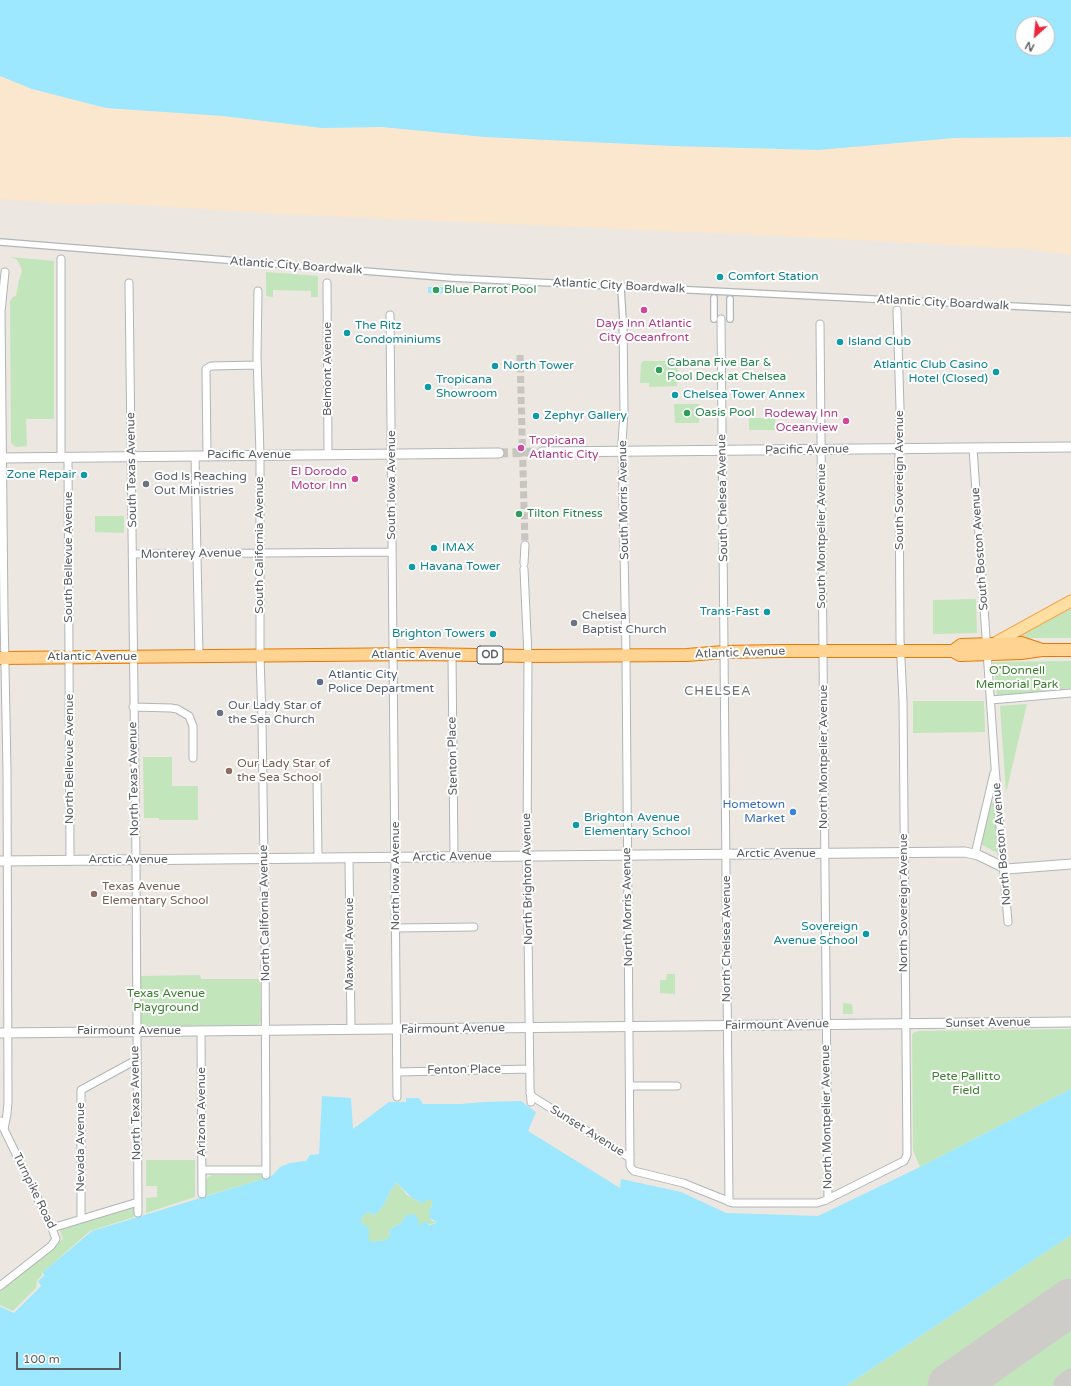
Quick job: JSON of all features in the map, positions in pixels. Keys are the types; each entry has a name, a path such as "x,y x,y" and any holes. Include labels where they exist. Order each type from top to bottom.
{"highway":[{"name":"OD","path":"989,648 1021,653 1042,650 1071,650"},
{"name":"Atlantic Avenue","path":"2,658 424,654 626,656 687,655 724,652 902,651 953,651 960,655 989,648"}],"main road":[{"name":"Atlantic Avenue","path":"989,648 1071,601"}],"street":[{"name":"Atlantic City Boardwalk","path":"0,242 452,278 1071,309"},
{"name":"South Bellevue Avenue","path":"60,259 69,657"},
{"path":"4,1129 8,1108 4,1032 3,925 3,861 7,770 2,658 2,312 5,272"},
{"name":"South Texas Avenue","path":"129,283 133,657"},
{"name":"Belmont Avenue","path":"327,283 328,455"},
{"path":"621,286 623,321"},
{"name":"South California Avenue","path":"258,291 257,365 260,456 260,655"},
{"path":"714,298 718,319"},
{"path":"730,299 730,319"},
{"name":"South Sovereign Avenue","path":"897,310 900,408 900,639 902,651"},
{"name":"South Iowa Avenue","path":"390,315 394,655"},
{"name":"South Chelsea Avenue","path":"718,319 723,402 722,504 724,510 724,652"},
{"name":"South Morris Avenue","path":"623,321 622,452 626,656"},
{"name":"South Montpelier Avenue","path":"820,324 823,652"},
{"path":"207,455 206,369 211,366 257,365"},
{"name":"Pacific Avenue","path":"542,452 1071,447"},
{"name":"South Boston Avenue","path":"973,448 989,648"},
{"name":"Pacific Avenue","path":"2,458 499,453"},
{"path":"195,456 199,656"},
{"name":"North Brighton Avenue","path":"525,545 524,566 528,656 527,856 531,1102"},
{"name":"Monterey Avenue","path":"133,554 392,552"},
{"name":"North Boston Avenue","path":"989,648 995,767 1008,922"},
{"name":"North Sovereign Avenue","path":"902,651 907,1155"},
{"name":"North Chelsea Avenue","path":"724,652 729,1202"},
{"name":"North Montpelier Avenue","path":"823,652 828,1199"},
{"name":"North California Avenue","path":"202,1170 266,1172 266,1030 260,655"},
{"name":"North Iowa Avenue","path":"394,655 397,1097"},
{"name":"Stenton Place","path":"452,655 454,857"},
{"name":"North Morris Avenue","path":"626,656 630,1158"},
{"name":"North Bellevue Avenue","path":"69,657 70,860"},
{"name":"North Texas Avenue","path":"133,657 138,1213"},
{"path":"991,700 1071,693"},
{"path":"133,707 171,708 177,709 189,716 193,726 193,758"},
{"name":"North Boston Avenue","path":"975,854 995,767"},
{"path":"317,777 318,858"},
{"name":"Arctic Avenue","path":"3,861 904,852 965,852 975,854"},
{"path":"975,854 1003,868 1013,869 1071,864"},
{"name":"Maxwell Avenue","path":"349,858 351,1029"},
{"path":"396,928 474,927"},
{"name":"Sunset Avenue","path":"906,1024 1071,1022"},
{"name":"Fairmount Avenue","path":"4,1032 351,1029 397,1030 906,1024"},
{"name":"Arizona Avenue","path":"201,1030 202,1194"},
{"name":"Nevada Avenue","path":"82,1219 81,1090 136,1060"},
{"name":"Fenton Place","path":"397,1072 530,1069"},
{"path":"630,1086 677,1086"},
{"name":"Sunset Avenue","path":"530,1093 533,1097 630,1158 630,1166 634,1171 683,1183 729,1202 817,1203 904,1161 907,1155"},
{"name":"Turnpike Road","path":"0,1121 55,1235 55,1240 49,1247 0,1286"},
{"path":"52,1228 138,1202"}],"green space":[{"path":"10,257 54,261 54,419 26,419 27,446 16,447 11,443 10,301 16,296 22,271 16,259"},
{"path":"266,272 318,276 318,297 311,297 311,291 273,290 273,297 266,296"},
{"name":"Cabana Five Bar & Pool Deck at Chelsea","path":"643,361 677,361 677,386 649,387 649,383 640,383 641,364"},
{"name":"Oasis Pool","path":"674,404 699,404 699,423 675,423"},
{"path":"749,418 775,418 775,430 749,430"},
{"path":"95,516 124,516 124,533 95,532"},
{"path":"976,599 977,633 933,634 933,600"},
{"name":"O'Donnell Memorial Park","path":"1071,608 1071,638 1018,638 1019,636"},
{"name":"O'Donnell Memorial Park","path":"1071,661 1071,688 997,696 993,662"},
{"path":"913,701 984,701 985,732 913,733"},
{"path":"1027,704 1006,793 1000,706"},
{"path":"143,757 172,757 172,786 198,786 198,820 159,820 159,818 144,818"},
{"path":"994,802 997,853 981,844 991,803"},
{"path":"667,974 675,974 675,994 660,993 660,980 666,980"},
{"name":"Texas Avenue Playground","path":"200,975 201,979 260,979 260,1024 148,1026 141,1023 140,976"},
{"path":"843,1003 852,1004 853,1014 843,1014"},
{"name":"Pete Pallitto Field","path":"1071,1029 1071,1089 920,1167 913,1150 913,1033 918,1031"},
{"path":"146,1160 195,1160 195,1197 146,1213 146,1198 157,1197 157,1186 146,1186"},
{"path":"212,1175 260,1175 263,1179 206,1196 206,1180"},
{"path":"396,1182 407,1195 412,1198 422,1203 428,1198 432,1201 431,1220 437,1223 416,1226 405,1218 402,1222 389,1230 390,1235 386,1240 371,1242 368,1240 361,1223 362,1217 368,1212 375,1215 384,1205"},
{"path":"129,1207 134,1207 134,1217 90,1231 42,1273 37,1281 36,1288 13,1311 0,1305 0,1289 63,1239 60,1231 62,1228"},
{"path":"1071,1235 1071,1386 846,1386"}],"sand":[{"path":"0,76 32,89 223,116 322,128 382,127 485,137 673,146 818,150 954,138 1071,137 1071,255 1026,249 781,236 281,214 111,203 80,205 0,199"}],"water":[{"path":"0,0 1071,0 1071,137 954,138 818,150 673,146 485,137 382,127 322,128 223,116 106,108 32,89 0,76"},
{"name":"Blue Parrot Pool","path":"428,287 443,287 443,293 428,293"},
{"path":"1071,1089 1071,1235 846,1386 0,1386 0,1307 14,1313 41,1286 38,1281 44,1276 43,1272 92,1231 263,1179 273,1175 280,1167 290,1163 306,1161 310,1155 319,1154 322,1096 351,1098 353,1129 389,1102 406,1102 406,1098 419,1098 423,1104 521,1101 536,1112 528,1131 620,1188 621,1179 681,1192 726,1213 818,1216 920,1167","holes":["396,1182 412,1198 422,1203 428,1199 432,1201 432,1207 428,1211 431,1214 428,1216 437,1223 429,1225 427,1221 417,1225 419,1220 414,1214 407,1215 402,1222 389,1230 390,1235 386,1240 371,1242 369,1240 369,1228 361,1223 362,1217 368,1212 375,1215 384,1205"]}],"taxiway":[{"path":"1063,1384 1071,1378"}],"runway":[{"path":"951,1386 1071,1302"}],"tunnel":[{"path":"520,355 525,545"},
{"path":"499,453 542,452"}],"place":[{"name":"Comfort Station","path":"720,277"},
{"name":"Blue Parrot Pool","path":"436,290"},
{"name":"Days Inn Atlantic City Oceanfront","path":"644,310"},
{"name":"The Ritz Condominiums","path":"347,333"},
{"name":"Island Club","path":"840,342"},
{"name":"North Tower","path":"495,366"},
{"name":"Cabana Five Bar & Pool Deck at Chelsea","path":"659,370"},
{"name":"Atlantic Club Casino Hotel (Closed)","path":"996,372"},
{"name":"Tropicana Showroom","path":"428,387"},
{"name":"Chelsea Tower Annex","path":"675,395"},
{"name":"Oasis Pool","path":"687,413"},
{"name":"Zephyr Gallery","path":"536,416"},
{"name":"Rodeway Inn Oceanview","path":"846,421"},
{"name":"Tropicana Atlantic City","path":"521,448"},
{"name":"Zone Repair","path":"84,475"},
{"name":"El Dorodo Motor Inn","path":"355,479"},
{"name":"God Is Reaching Out Ministries","path":"146,484"},
{"name":"Tilton Fitness","path":"519,514"},
{"name":"IMAX","path":"434,548"},
{"name":"Havana Tower","path":"412,567"},
{"name":"Trans-Fast","path":"767,612"},
{"name":"Chelsea Baptist Church","path":"574,623"},
{"name":"Brighton Towers","path":"493,634"},
{"name":"Atlantic City Police Department","path":"320,682"},
{"name":"Our Lady Star of the Sea Church","path":"220,713"},
{"name":"Our Lady Star of the Sea School","path":"229,771"},
{"name":"Hometown Market","path":"793,812"},
{"name":"Brighton Avenue Elementary School","path":"576,825"},
{"name":"Texas Avenue Elementary School","path":"94,894"},
{"name":"Sovereign Avenue School","path":"866,934"}],"district":[{"name":"CHELSEA","path":"718,692"}]}
